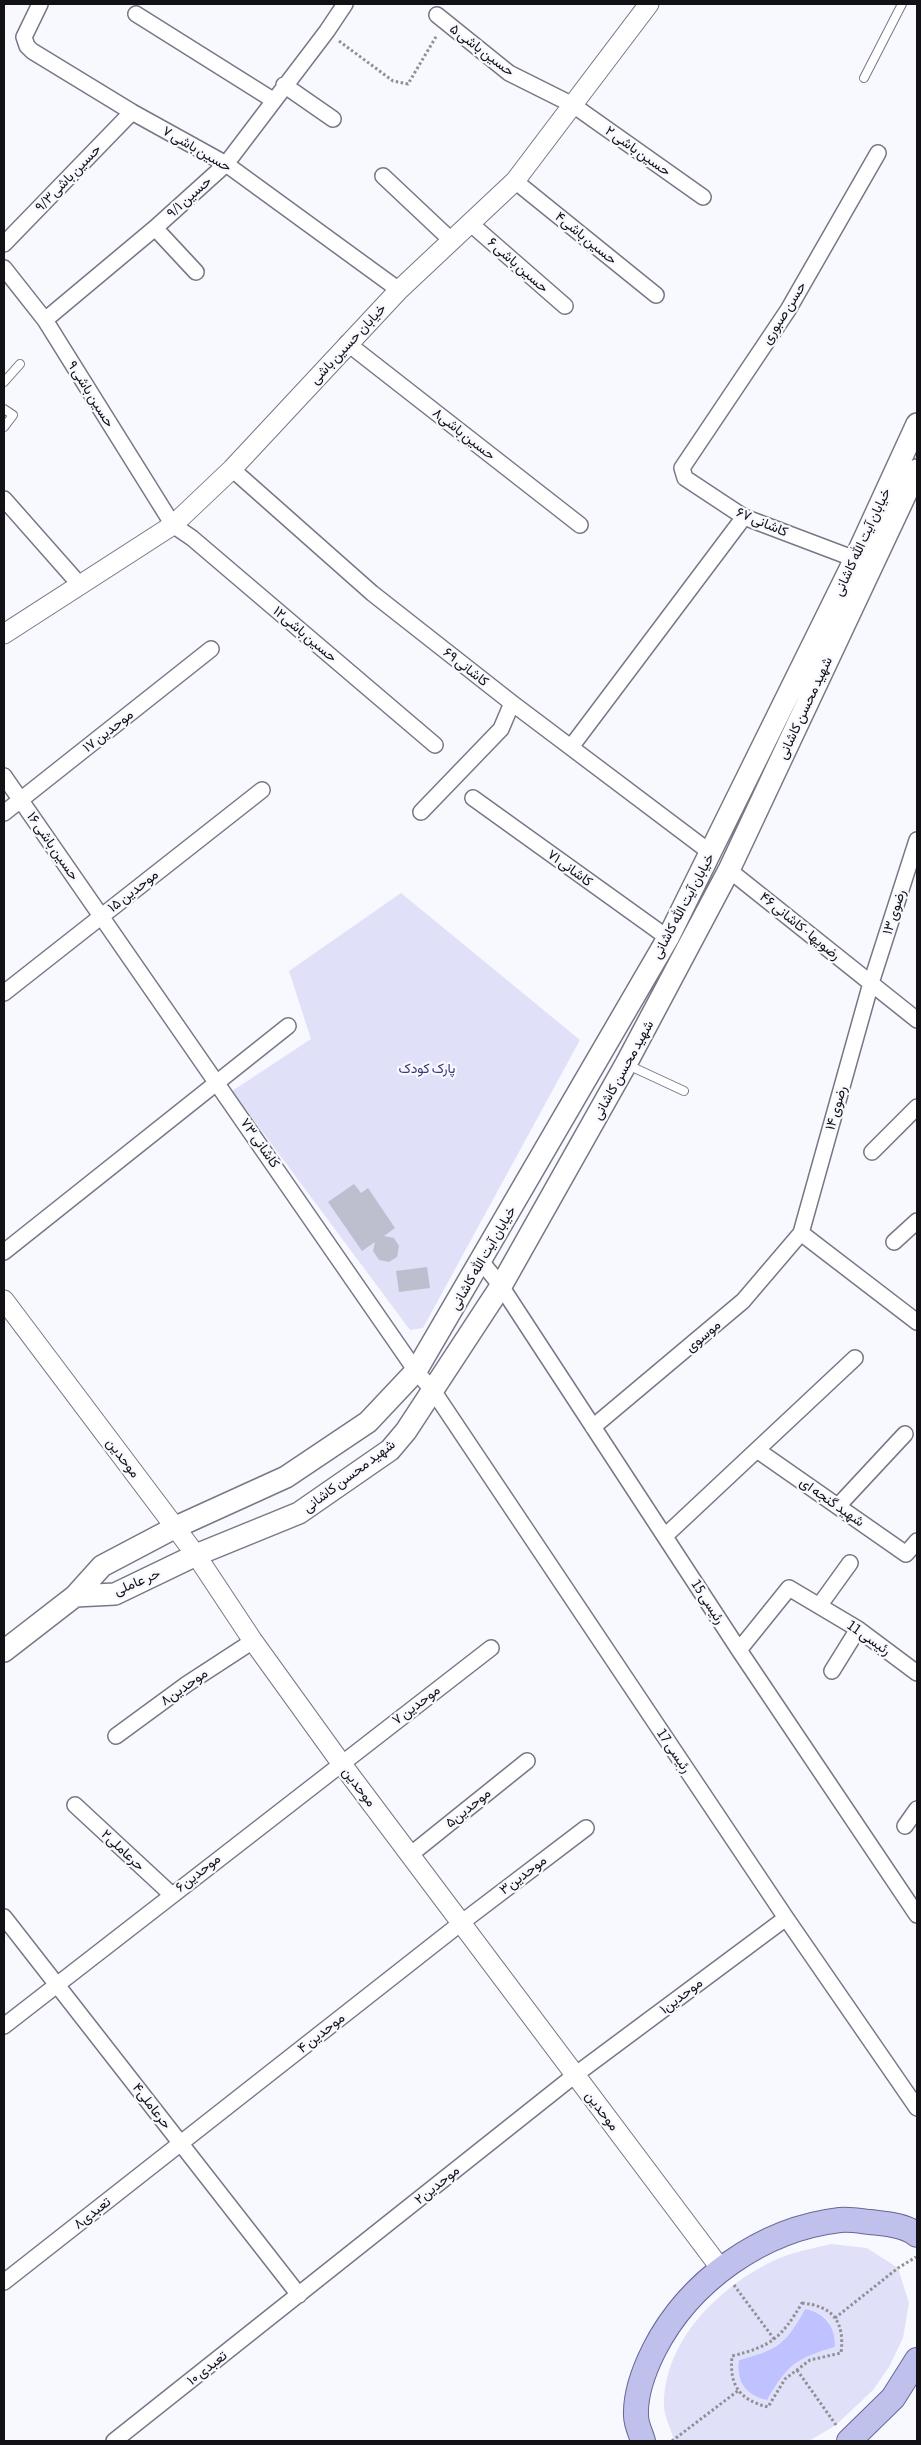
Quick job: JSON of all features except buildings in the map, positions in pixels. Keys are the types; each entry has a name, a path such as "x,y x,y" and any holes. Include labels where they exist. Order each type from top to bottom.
{"main road":[{"name":"خیابان آیت الله کاشانی","path":"416,1370 668,938 855,559 917,424"},
{"name":"شهید محسن کاشانی","path":"196,1555 299,1513 390,1450 434,1392 501,1286 626,1064 730,870 917,470"},
{"path":"711,853 730,870"},
{"path":"176,1527 286,1478 368,1422 416,1370"},
{"name":"حر عاملی","path":"4,1651 75,1596 102,1566 176,1527"},
{"name":"حر عاملی","path":"75,1596 115,1594 196,1555"},
{"path":"627,2441 635,2417 642,2373 660,2337 680,2310 721,2269 771,2239 803,2228 842,2220 886,2224 916,2230"},
{"path":"845,2437 893,2398 917,2360"},
{"path":"635,2417 643,2441"}],"street":[{"name":"حسین باشی ۷","path":"40,4 24,37 27,46 32,51 132,112 226,164 399,290"},
{"name":"حسین ۹/۱","path":"45,320 155,228 226,164 284,85 327,31 345,4"},
{"name":"خیابان حسین باشی","path":"4,634 173,525 232,469 399,290 515,182 648,4"},
{"path":"136,14 273,100"},
{"name":"حسین باشی ۵","path":"441,18 509,72 573,105"},
{"path":"284,85 334,119"},
{"name":"حسین باشی ۲","path":"573,105 703,197"},
{"name":"حسین باشی۹/۳","path":"4,244 132,112"},
{"name":"حسن صبوری","path":"682,468 788,310 878,153"},
{"path":"383,176 452,241"},
{"name":"حسین باشی۴","path":"515,182 656,295"},
{"name":"حسین باشی ۶","path":"471,224 565,306"},
{"path":"155,228 196,272"},
{"name":"حسین باشی ۹","path":"4,268 45,320 173,525"},
{"name":"حسین باشی۸","path":"348,343 580,525"},
{"name":"کاشانی ۶۷","path":"682,468 685,478 744,517 855,559"},
{"name":"کاشانی ۶۹","path":"232,469 372,593 512,703 711,853"},
{"path":"4,499 80,585"},
{"path":"571,747 744,517"},
{"name":"حسین باشی۱۲","path":"173,525 192,538 435,745"},
{"name":"موحدین ۱۷","path":"4,813 211,649"},
{"path":"421,812 464,770 501,729 512,703"},
{"name":"حسین باشی ۱۶","path":"4,776 102,916"},
{"name":"موحدین ۱۵","path":"4,993 262,790"},
{"name":"کاشانی ۷۱","path":"473,798 668,938"},
{"name":"رضوی ۱۳","path":"871,983 917,840"},
{"name":"رضویها - کاشانی ۴۶","path":"730,870 917,1020"},
{"name":"کاشانی ۷۳","path":"102,916 416,1370 434,1392"},
{"name":"رضوی ۱۴","path":"801,1233 871,983"},
{"path":"4,1252 288,1026"},
{"path":"872,1152 917,1107"},
{"path":"894,1242 917,1221"},
{"path":"801,1233 917,1322"},
{"name":"موسوی","path":"593,1427 743,1301 801,1233"},
{"name":"رئیسی 15","path":"480,1260 501,1286 917,1915"},
{"name":"موحدین","path":"4,1300 176,1527 253,1641 340,1763 721,2269"},
{"path":"665,1536 855,1358"},
{"name":"رئیسی 17","path":"434,1392 786,1918 917,2108"},
{"path":"838,1506 905,1434"},
{"name":"شهید گنجه ای","path":"757,1450 906,1554 917,1541"},
{"path":"819,1606 850,1563"},
{"name":"رئیسی 11","path":"740,1650 789,1588 858,1630 917,1673"},
{"path":"832,1671 858,1630"},
{"name":"موحدین۸","path":"116,1736 187,1684 253,1641"},
{"name":"موحدین ۷","path":"340,1763 491,1648"},
{"name":"موحدین۵","path":"410,1855 527,1761"},
{"name":"موحدین۶","path":"4,2026 340,1763"},
{"name":"حرعاملی۲","path":"75,1805 171,1894"},
{"path":"906,1826 917,1809"},
{"name":"موحدین۳","path":"461,1923 586,1828"},
{"name":"حرعاملی۴","path":"4,1917 299,2295"},
{"name":"موحدین۱","path":"575,2075 786,1918"},
{"name":"موحدین ۴","path":"181,2144 461,1923"},
{"name":"موحدین۲","path":"299,2295 575,2075"},
{"name":"تعبدی۸","path":"4,2282 181,2144"},
{"name":"تعبدی ۱۰","path":"114,2441 299,2295"}],"lane":[{"path":"864,78 902,4"},
{"path":"4,382 20,364"},
{"path":"4,409 13,415 4,427"},
{"path":"626,1064 684,1091"}],"path":[{"name":"حسین باشی ۵","path":"327,31 393,81 408,84 441,18"},
{"path":"834,2318 898,2268 917,2256"},
{"path":"721,2269 774,2339"},
{"path":"802,2303 817,2304 830,2312 834,2318 839,2323 843,2338 841,2353 810,2360 785,2379 768,2407 755,2404 738,2390 730,2371 732,2356 762,2348 786,2330 802,2303"},
{"path":"797,2370 845,2437"},
{"path":"672,2441 738,2390"}],"green space":[{"name":"پارک کودک","path":"401,893 580,1040 423,1328 410,1330 232,1091 311,1039 289,971"},
{"path":"831,2244 867,2248 898,2268 909,2303 903,2338 889,2367 873,2390 836,2425 809,2441 674,2440 664,2407 667,2380 674,2358 685,2337 699,2318 733,2285 753,2272 787,2255","holes":["805,2309 825,2317 828,2321 833,2332 835,2347 806,2355 782,2374 739,2360 763,2353 779,2344 792,2330"]}],"water":[{"path":"805,2309 819,2314 828,2322 835,2340 835,2347 811,2355 794,2364 781,2378 767,2400 753,2395 741,2381 738,2368 739,2360 763,2353 779,2344 792,2330"}]}
